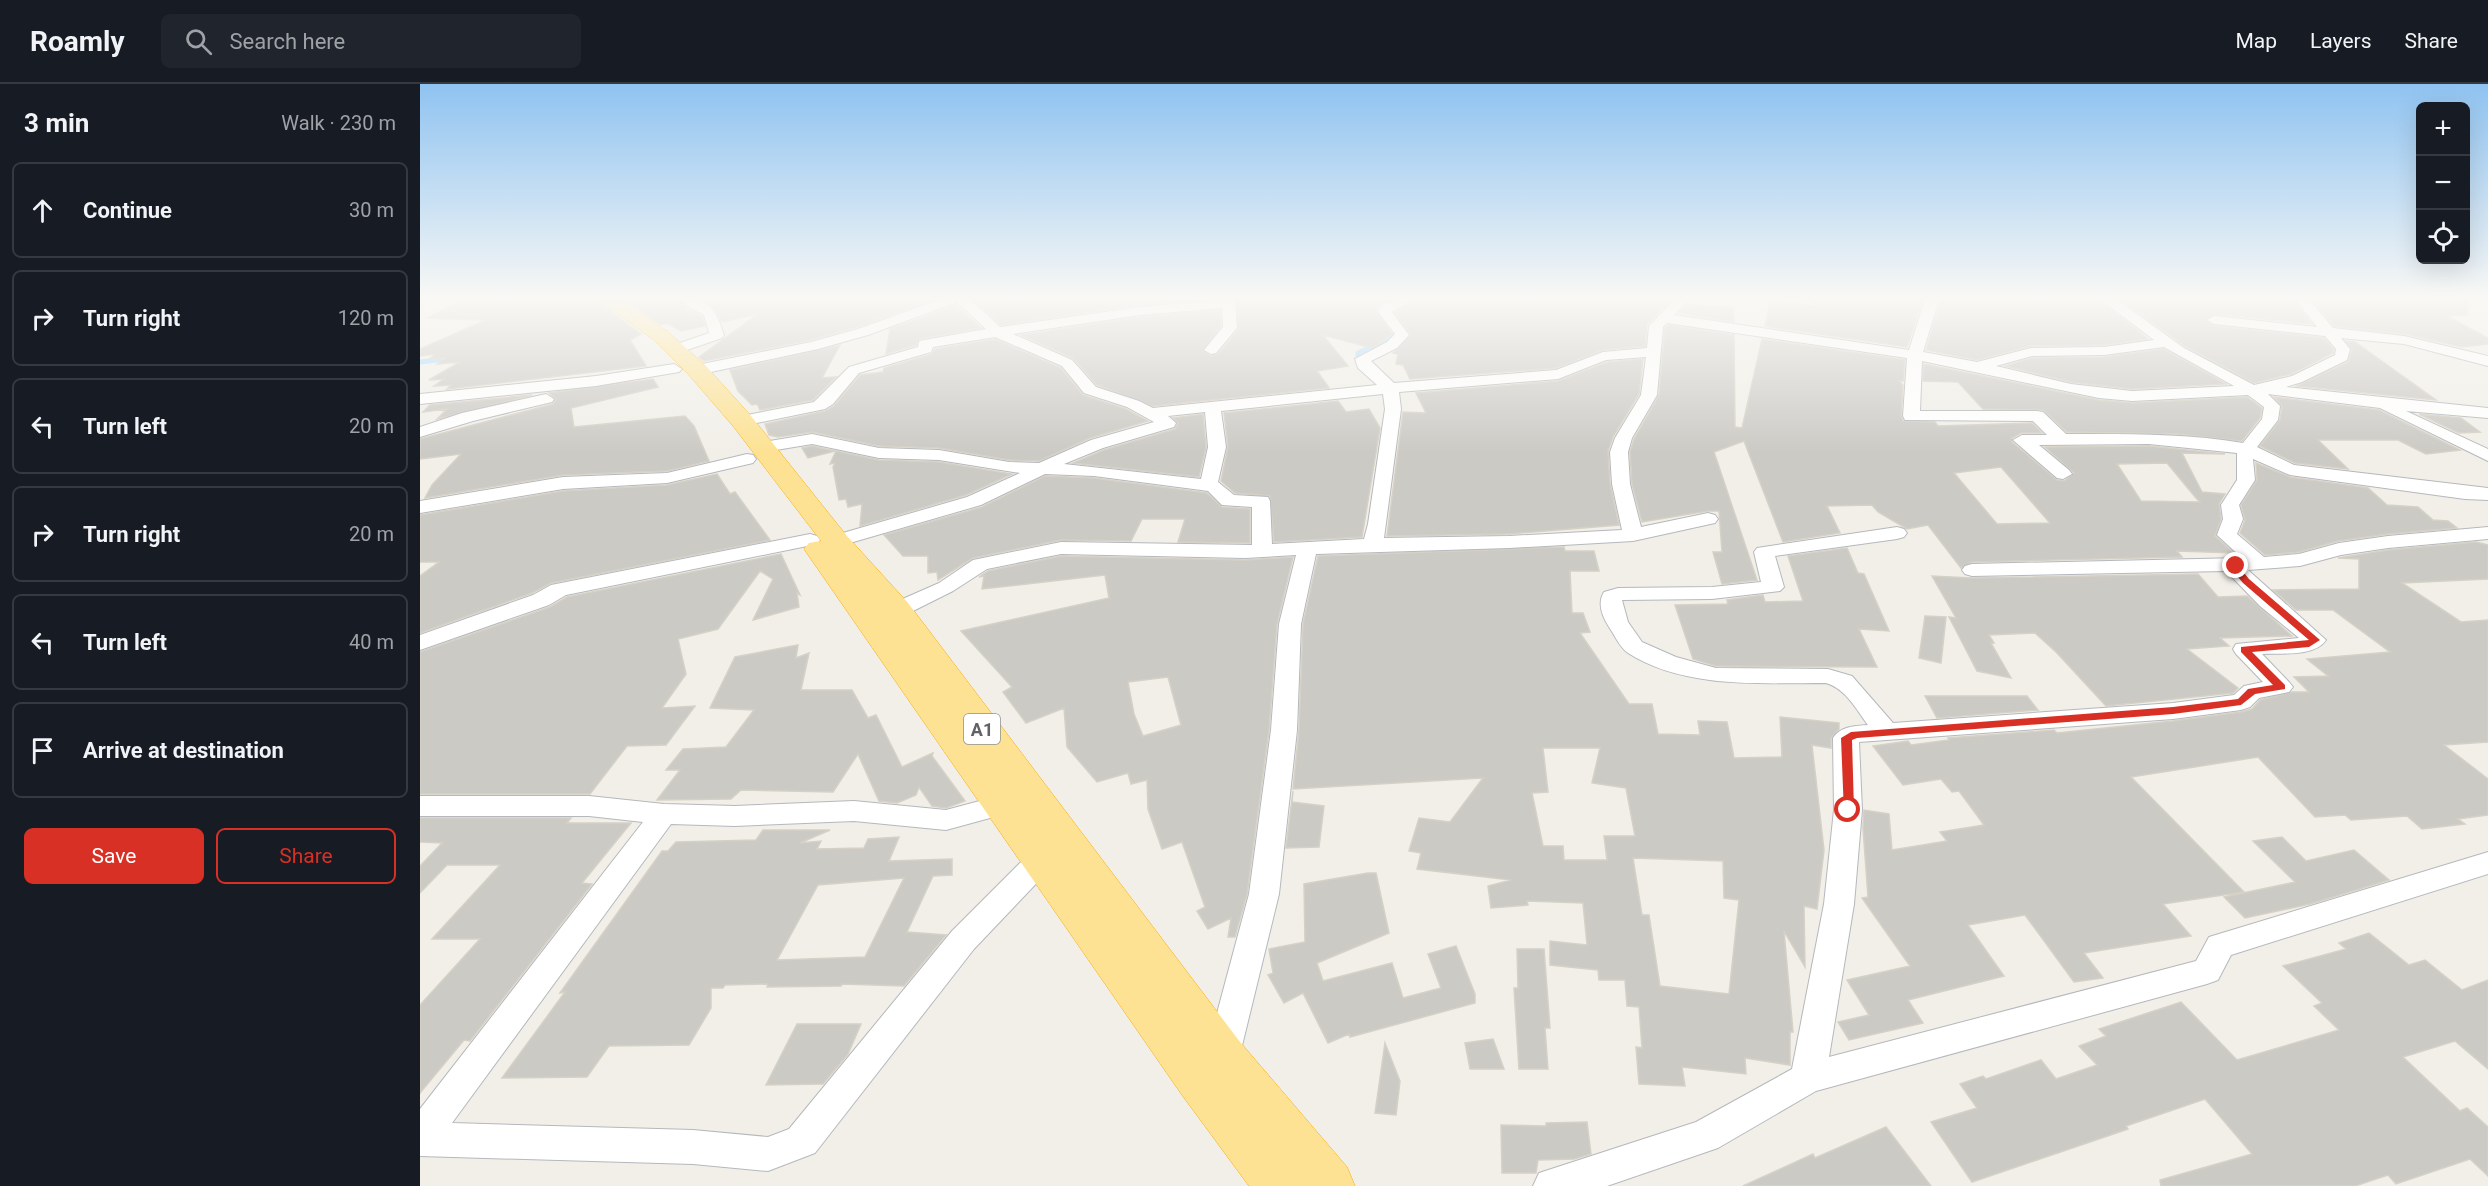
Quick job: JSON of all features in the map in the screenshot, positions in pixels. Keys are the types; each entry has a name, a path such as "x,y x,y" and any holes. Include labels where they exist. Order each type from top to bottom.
{"highway":[{"name":"A1","path":"663,350 682,363"},
{"name":"A1","path":"667,350 682,363 751,442 824,540 1002,805 1200,1079 1283,1186"},
{"name":"A1","path":"824,540 897,610 1222,1058 1328,1186"}],"street":[{"path":"682,363 698,350"},
{"path":"420,399 596,381 682,363 779,350"},
{"path":"420,507 563,483 662,479 751,442 819,406 827,401 854,370 921,350"},
{"path":"420,643 541,600 559,590 824,540 974,501 1059,459 1097,444 1168,423 1152,413 1090,390 1067,363 1039,350"},
{"path":"1372,544 1378,524 1393,409 1390,388 1363,365 1363,359 1381,350"},
{"path":"1884,350 1979,367 2071,389 2099,393 2132,396 2259,389 2488,414"},
{"path":"1916,350 1910,394 1911,416 2037,416 2060,438"},
{"path":"1979,367 2031,352 2108,350"},
{"path":"2177,350 2207,369 2259,389 2272,406 2272,412 2256,440 2247,449 2244,460 2246,480 2230,505 2233,519 2228,535 2248,564"},
{"path":"2259,389 2297,379 2342,357 2343,350"},
{"path":"2447,350 2488,361"},
{"path":"1152,413 1390,388 1558,374 1603,356 1655,352 1648,396 1638,420 1623,437 1619,452 1632,535"},
{"path":"420,432 468,417 579,391 596,381"},
{"path":"2378,403 2488,456"},
{"path":"1207,486 1218,459 1218,432 1212,408"},
{"path":"2062,474 2022,440 2149,439 2247,449 2290,470 2488,494"},
{"path":"751,442 824,440 879,453 939,455 1040,470 1094,471 1213,486 1229,501 1261,501 1262,552"},
{"path":"897,610 946,586 980,564 1051,549 1262,552 1372,544 1509,542 1632,535 1708,519"},
{"path":"1887,732 1844,681 1828,676 1716,675 1694,670 1634,647 1611,606 1612,597 1618,594 1712,593 1773,587 1764,552 1897,533"},
{"path":"1972,570 2248,564 2300,560 2339,549 2488,533"},
{"path":"1222,1058 1264,894 1284,730 1290,624 1307,549"},
{"path":"1808,1078 1839,904 1848,810 1846,738 1855,734 2173,711 2241,702 2252,691 2281,687 2244,650 2309,644 2315,640 2235,569 2248,564"},
{"path":"420,806 589,806 664,814 735,816 854,811 946,820 1002,805"},
{"path":"420,1138 664,814"},
{"path":"420,1138 693,1148 768,1154 802,1141 963,940 1042,859"},
{"path":"1552,1186 1705,1136 1808,1078 2207,971 2220,946 2488,863"}],"building":[{"path":"420,350 636,350 646,366 447,389 451,385 434,386 444,379 429,380 460,362 437,364 445,358 429,359 436,354 420,356"},
{"path":"708,350 757,350 704,361 699,357"},
{"path":"816,350 837,350 822,378 836,377 813,400 760,410 757,404 752,405 738,391 730,370"},
{"path":"934,350 1021,350 1061,368 1083,395 1126,409 1148,421 1090,438 1039,461 1009,460 939,448 879,446 812,432 778,437 769,435 765,424 825,411 834,406 860,375 883,372 884,368 932,354"},
{"path":"1056,350 1203,350 1211,356 1221,350 1335,350 1348,366 1317,371 1329,388 1153,406 1097,385 1073,358"},
{"path":"1396,350 1602,350 1556,368 1410,379 1403,365 1396,364 1398,354 1393,353"},
{"path":"1663,350 1734,350 1735,427 1742,428 1759,350 1840,350 1905,360 1903,381 1899,381 1903,385 1901,416 1903,421 1935,422 1938,426 2032,423 2042,433 2021,433 2012,438 2012,442 2057,480 2064,481 2074,473 2045,447 2149,446 2225,454 2182,453 2202,492 2225,494 2219,504 2221,519 2215,536 2234,553 2177,551 2182,557 1972,562 1961,568 1928,525 1907,529 1878,512 1872,505 1827,506 1840,533 1783,542 1744,441 1714,452 1757,580 1722,584 1713,552 1722,552 1719,511 1642,522 1632,484 1630,452 1634,439 1659,395","holes":["2167,463 2200,502 2141,501 2117,464","2001,467 2050,523 1997,524 1954,473"]},
{"path":"1928,350 2014,350 1977,360"},
{"path":"2167,350 2226,384 2132,389 2071,382 2005,366 2032,358 2104,357"},
{"path":"2193,350 2334,350 2333,353 2291,374 2254,383"},
{"path":"2352,350 2367,350 2436,400 2297,386 2348,362"},
{"path":"1643,359 1639,394 1613,437 1608,451 1610,484 1619,525 1509,534 1387,536 1403,412 1426,413 1416,393 1558,381 1607,362"},
{"path":"1924,364 2099,400 2132,403 2247,397 2262,408 2260,418 2242,441 2177,434 2067,432 2043,410 1983,409 1958,382 1923,381"},
{"path":"653,379 658,387 571,408 574,427 685,416 694,426 709,461 667,471 563,475 425,498 432,485 461,454 420,459 420,439 553,404 556,399 549,393"},
{"path":"532,395 437,419 447,409 423,412 430,405"},
{"path":"2274,397 2379,410 2460,450 2426,454 2398,440 2318,440 2348,469 2295,463 2260,446 2280,420 2282,406"},
{"path":"1338,401 1346,412 1369,409 1380,428 1362,537 1274,542 1270,496 1235,493 1221,481 1228,447 1224,413"},
{"path":"1203,414 1206,447 1199,477 1073,463 1104,450 1175,429 1178,423 1173,418"},
{"path":"2419,414 2461,418 2480,432 2459,433"},
{"path":"812,446 835,451 808,458 802,448"},
{"path":"836,451 879,460 939,462 1012,474 966,495 860,526 862,504 848,507 846,499 839,500 833,467 835,463 830,464"},
{"path":"2256,463 2290,477 2368,488 2387,505 2418,507 2433,520 2448,521 2457,528 2338,541 2299,552 2265,555 2240,533 2245,520 2241,505 2257,480"},
{"path":"717,474 730,494 735,492 770,540 551,583 532,593 420,633 420,576 439,562 420,562 420,515 563,491 667,485"},
{"path":"1045,476 1094,478 1207,493 1222,507 1250,509 1250,543 1178,542 1185,519 1142,519 1131,541 1061,540 973,558 938,580 937,572 928,573 928,556 903,556 884,535 982,507"},
{"path":"2476,542 2488,545 2488,579 2402,583 2461,622 2488,620 2488,742 2444,745 2488,779 2488,815 2458,819 2465,824 2422,829 2407,816 2351,820 2345,815 2315,817 2258,757 2131,777 2244,892 2163,904 2191,936 2084,953 2103,978 2074,982 2025,915 1968,925 2004,976 1908,1000 1923,1023 1849,1040 1838,1022 1869,1015 1847,980 1910,966 1862,898 1868,897 1863,828 1864,810 1889,814 1892,850 1947,841 1940,832 1984,825 1959,791 1952,792 1941,779 1903,785 1873,746 1908,741 1911,745 1949,740 1948,738 2054,730 2057,733 2173,721 2241,712 2252,709 2260,700 2292,692 2309,692 2294,677 2328,676 2307,659 2390,652 2333,610 2296,610 2273,590 2359,589 2359,559 2338,558 2388,550"},
{"path":"1564,547 1565,551 1594,551 1599,571 1570,571 1572,613 1583,613 1590,632 1580,633 1629,704 1652,704 1658,734 1700,735 1698,721 1727,722 1734,758 1782,757 1780,717 1839,723 1839,729 1831,738 1831,748 1812,745 1824,850 1817,909 1804,906 1805,967 1784,931 1793,1032 1790,1032 1790,1065 1745,1058 1746,1074 1682,1067 1685,1086 1639,1084 1636,1047 1642,1048 1639,1007 1627,1006 1625,980 1599,980 1598,970 1550,965 1550,941 1587,945 1583,903 1527,901 1528,905 1491,908 1488,886 1511,880 1417,869 1421,853 1409,851 1419,818 1450,822 1483,778 1293,789 1299,730 1303,624 1318,556","holes":["1543,748 1600,748 1592,783 1626,788 1635,836 1604,836 1607,860 1564,860 1563,846 1543,846 1532,793 1548,792","1633,858 1723,861 1724,898 1739,900 1729,994 1660,986 1649,915 1642,915"]},
{"path":"1847,548 1858,573 1864,574 1889,631 1859,629 1877,667 1716,666 1693,659 1675,605 1728,604 1727,600 1763,595 1765,602 1803,601 1788,556"},
{"path":"781,554 800,595 797,593 799,607 753,620 773,579 760,571 718,629 678,639 686,674 662,708 695,706 666,745 627,746 590,794 420,794 420,652 550,607 567,597"},
{"path":"1061,556 1245,560 1293,557 1277,624 1269,730 1247,894 1235,937 1228,937 1231,918 1208,929 1197,911 1205,907 1182,842 1162,849 1148,809 1147,780 1131,784 1128,773 1097,782 1067,747 1064,708 1026,723 1003,692 1012,687 961,631 1109,598 1105,575 982,589 984,576 979,577 988,571","holes":["1168,677 1181,725 1143,736 1134,714 1128,682"]},
{"path":"2198,574 2218,597 2247,596 2292,636 2220,638 2229,646 2187,649 2238,688 2233,693 2106,706 2056,652 2035,633 1989,635 1994,643 1991,643 2011,678 1977,671 1949,617 1956,618 1932,576 1972,578"},
{"path":"1925,616 1946,617 1941,663 1919,658"},
{"path":"798,645 796,658 809,653 801,690 852,690 868,718 876,715 902,767 933,753 932,756 965,801 946,808 932,806 919,787 916,795 897,803 879,801 858,754 833,792 741,790 731,799 657,800 680,770 666,770 683,749 726,747 754,710 710,708 735,657"},
{"path":"1925,696 2027,696 2038,710 1937,718"},
{"path":"1293,791 1292,802 1324,806 1319,847 1286,848"},
{"path":"420,818 571,818 567,823 631,823 582,883 592,884 470,1041 464,1040 420,1093 420,1005 480,939 432,939 500,865 447,865 420,893 420,866 442,843 420,842"},
{"path":"763,830 830,830 800,843 821,841 817,849 864,848 868,839 899,837 889,861 952,859 952,875 933,876 907,932 946,935 904,986 842,984 841,986 767,987 768,984 725,985 723,988 711,988 711,1008 689,1045 609,1046 587,1077 502,1078 565,992 560,993 662,851 668,851 676,842 756,840","holes":["904,878 865,957 777,960 818,885"]},
{"path":"2282,837 2306,861 2354,850 2389,880 2310,904 2245,918 2224,897 2295,882 2253,841"},
{"path":"1376,873 1389,933 1317,963 1323,981 1392,963 1403,998 1441,988 1428,954 1456,946 1475,994 1475,1003 1350,1037 1349,1034 1328,1043 1303,993 1284,1003 1268,975 1273,973 1269,949 1305,942 1304,884"},
{"path":"2369,933 2409,965 2425,960 2462,990 2488,980 2488,1069 2455,1041 2403,1057 2460,1111 2467,1108 2488,1127 2488,1176 2470,1159 2396,1184 2388,1175 2355,1186 2161,1186 2160,1180 2252,1154 2205,1099 2126,1126 2128,1129 1972,1182 1931,1122 1977,1108 1960,1084 1983,1076 1986,1079 2041,1060 2056,1079 2097,1065 2079,1046 2106,1036 2099,1029 2181,1002 2237,1060 2339,1030 2314,1006 2322,1003 2283,966 2346,949 2339,943"},
{"path":"1517,949 1544,949 1550,1028 1545,1028 1548,1069 1519,1069 1514,988 1518,988"},
{"path":"797,1024 861,1024 848,1054 823,1084 766,1085"},
{"path":"1493,1039 1504,1069 1470,1069 1465,1043"},
{"path":"1385,1043 1400,1081 1396,1115 1375,1113"},
{"path":"1587,1122 1591,1154 1574,1159 1538,1160 1536,1173 1502,1173 1501,1125 1546,1126 1546,1123"},
{"path":"1886,1127 1931,1186 1743,1186 1813,1154 1815,1158"}],"waterway":[{"path":"1363,350 1358,353 1358,362 1363,366"},
{"path":"420,362 452,358"}],"route":[{"path":"1848,810 1846,738 1855,734 2173,711 2241,702 2252,691 2281,687 2244,650 2309,644 2315,640 2246,581 2235,569 2236,566"}]}
